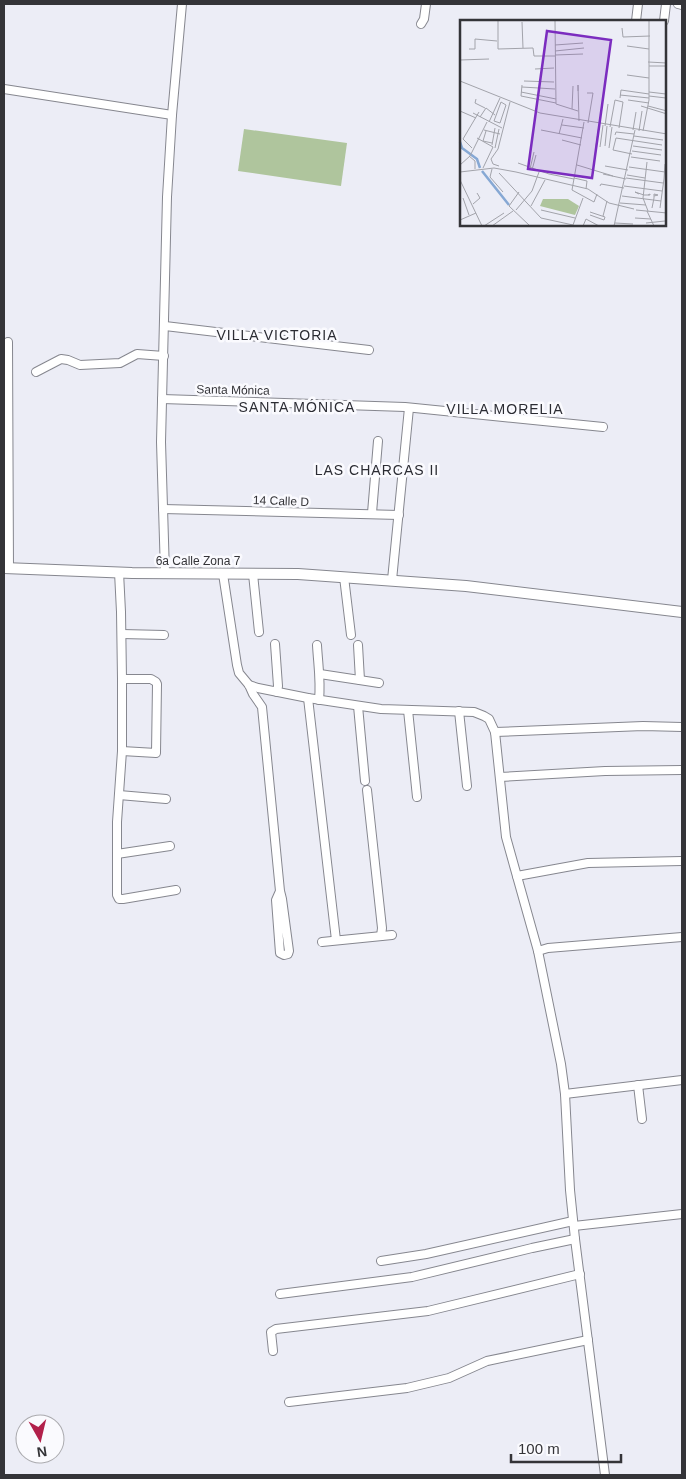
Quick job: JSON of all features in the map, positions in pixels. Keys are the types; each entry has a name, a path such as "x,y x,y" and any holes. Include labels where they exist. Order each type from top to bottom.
{"street":[{"path":"165,573 161,442 168,197 172,115 182,4"},
{"path":"421,24 424,19 426,4"},
{"path":"636,20 638,4"},
{"path":"664,20 666,4"},
{"path":"678,4 682,5"},
{"path":"4,89 172,115"},
{"path":"165,326 369,350"},
{"path":"6,568 8,342"},
{"path":"36,372 60,359 80,365 120,363 137,354 164,356"},
{"name":"Santa Mónica","path":"162,399 409,408 603,427"},
{"path":"392,580 409,408"},
{"path":"372,513 378,441"},
{"name":"14 Calle D","path":"163,509 399,515"},
{"name":"6a Calle Zona 7","path":"6,568 165,573 298,574 392,580 485,588 682,612"},
{"path":"119,572 122,634 122,751 116,888 119,898 123,900 176,890"},
{"path":"223,574 239,673 249,685 262,707 280,891 289,951 288,954 284,955 280,953 276,900 280,891"},
{"path":"253,574 259,632"},
{"path":"344,577 351,635"},
{"path":"122,634 164,635"},
{"path":"275,644 277,692"},
{"path":"317,645 320,674 319,700"},
{"path":"358,645 360,680"},
{"path":"320,674 378,683"},
{"path":"122,679 151,679 157,684 156,753 122,751"},
{"path":"249,685 308,698 358,706 474,712 484,716 491,723 495,732 505,830 538,951 565,1094 573,1224 605,1475"},
{"path":"308,698 336,940"},
{"path":"358,706 365,781"},
{"path":"408,710 417,798"},
{"path":"459,711 467,786"},
{"path":"495,732 643,726 682,728"},
{"path":"500,776 605,771 682,770"},
{"path":"367,790 382,936"},
{"path":"119,795 166,799"},
{"path":"117,854 170,846"},
{"path":"517,876 588,863 682,861"},
{"path":"322,942 392,935"},
{"path":"538,951 548,948 682,937"},
{"path":"565,1094 682,1080"},
{"path":"638,1085 642,1119"},
{"path":"381,1261 426,1254 573,1224 682,1214"},
{"path":"280,1294 412,1277 575,1239"},
{"path":"273,1351 271,1332 276,1329 428,1311 580,1274"},
{"path":"289,1402 407,1388 449,1378 487,1361 588,1340"}],"green space":[{"path":"244,129 347,143 341,186 238,171"}],"district":[{"name":"VILLA VICTORIA","path":"277,335"},
{"name":"SANTA MÓNICA","path":"297,407"},
{"name":"VILLA MORELIA","path":"505,409"},
{"name":"LAS CHARCAS II","path":"377,470"}]}
